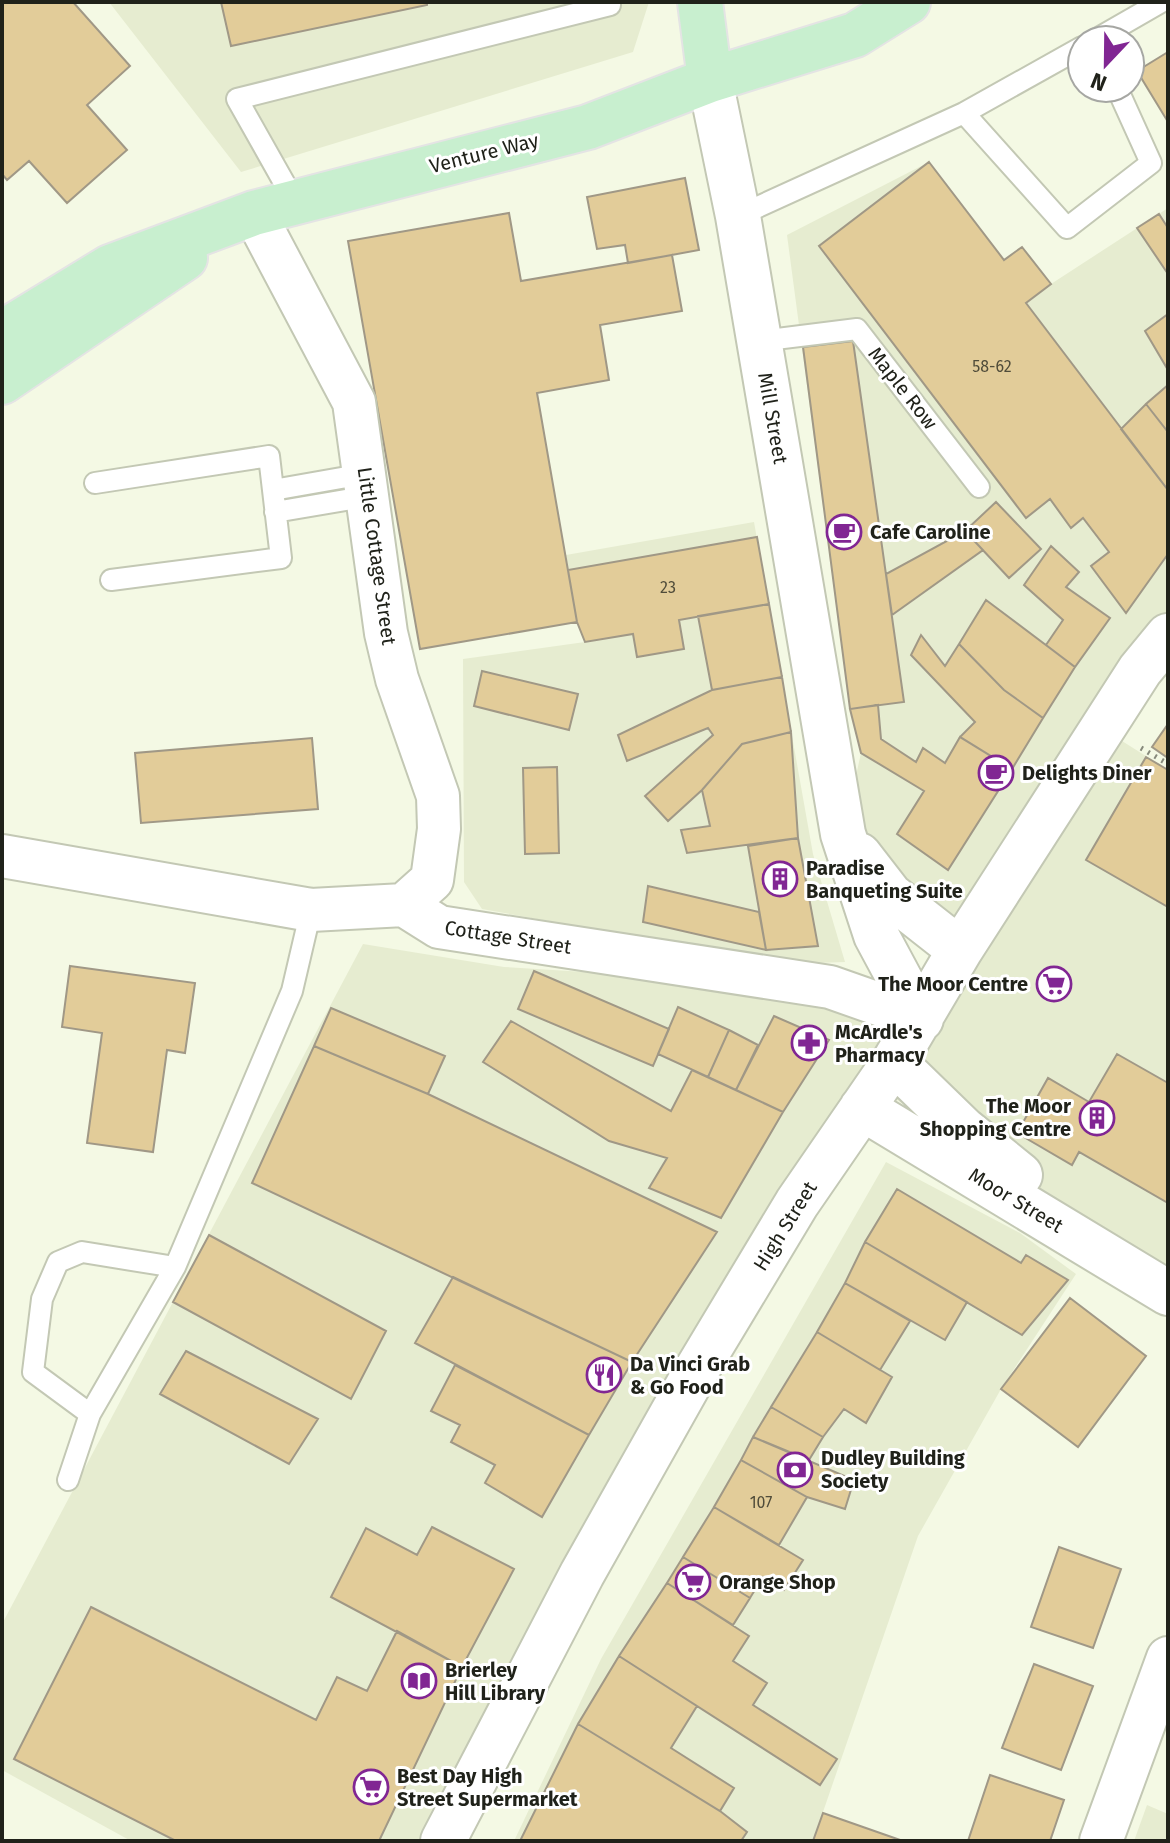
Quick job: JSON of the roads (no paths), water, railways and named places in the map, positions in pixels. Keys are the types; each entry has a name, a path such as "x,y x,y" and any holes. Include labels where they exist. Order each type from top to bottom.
{"main road":[{"name":"Mill Street","path":"700,2 710,80"},
{"name":"Venture Way","path":"710,80 816,16 855,2"},
{"name":"Venture Way","path":"2,333 110,267 254,213 588,127 710,80 855,35 908,2"},
{"name":"Venture Way","path":"2,382 254,213"}],"street":[{"name":"Mill Street","path":"710,80 738,216 843,834 876,935 921,1019"},
{"name":"Little Cottage Street","path":"254,213 354,402 386,633 397,679 438,796 439,829 432,880 404,905"},
{"name":"High Street","path":"443,1841 562,1611 699,1366 797,1203 894,1062 960,950 1140,670 1168,636"},
{"name":"Mill Street","path":"843,834 890,895 960,950"},
{"path":"2,856 191,892 311,910 404,905"},
{"name":"Cottage Street","path":"404,905 439,927 830,987 921,1019"},
{"name":"Moor Street","path":"894,1062 963,1129 1168,1291"},
{"name":"Moor Street","path":"862,1108 1168,1291"},
{"path":"1101,1841 1168,1658"}],"lane":[{"path":"1123,24 1161,2"},
{"path":"295,202 237,99 610,5"},
{"path":"738,216 964,113 1066,56"},
{"path":"964,113 1067,228 1151,163 1124,104"},
{"name":"Maple Row","path":"760,341 857,329 979,487"},
{"path":"95,483 269,456 281,558 111,580"},
{"path":"273,490 367,485"},
{"path":"275,512 367,485"},
{"path":"68,1480 90,1414 175,1267 292,991 311,910"},
{"path":"90,1414 33,1372 42,1299 58,1262 82,1252 175,1267"}],"place":[{"name":"Cafe Caroline","path":"844,532"},
{"name":"Delights Diner","path":"996,773"},
{"name":"Paradise Banqueting Suite","path":"780,879"},
{"name":"The Moor Centre","path":"1054,984"},
{"name":"McArdle's Pharmacy","path":"809,1043"},
{"name":"The Moor Shopping Centre","path":"1097,1118"},
{"name":"Da Vinci Grab & Go Food","path":"604,1375"},
{"name":"Dudley Building Society","path":"795,1470"},
{"name":"Orange Shop","path":"693,1582"},
{"name":"Brierley Hill Library","path":"419,1681"},
{"name":"Best Day High Street Supermarket","path":"371,1787"}]}
